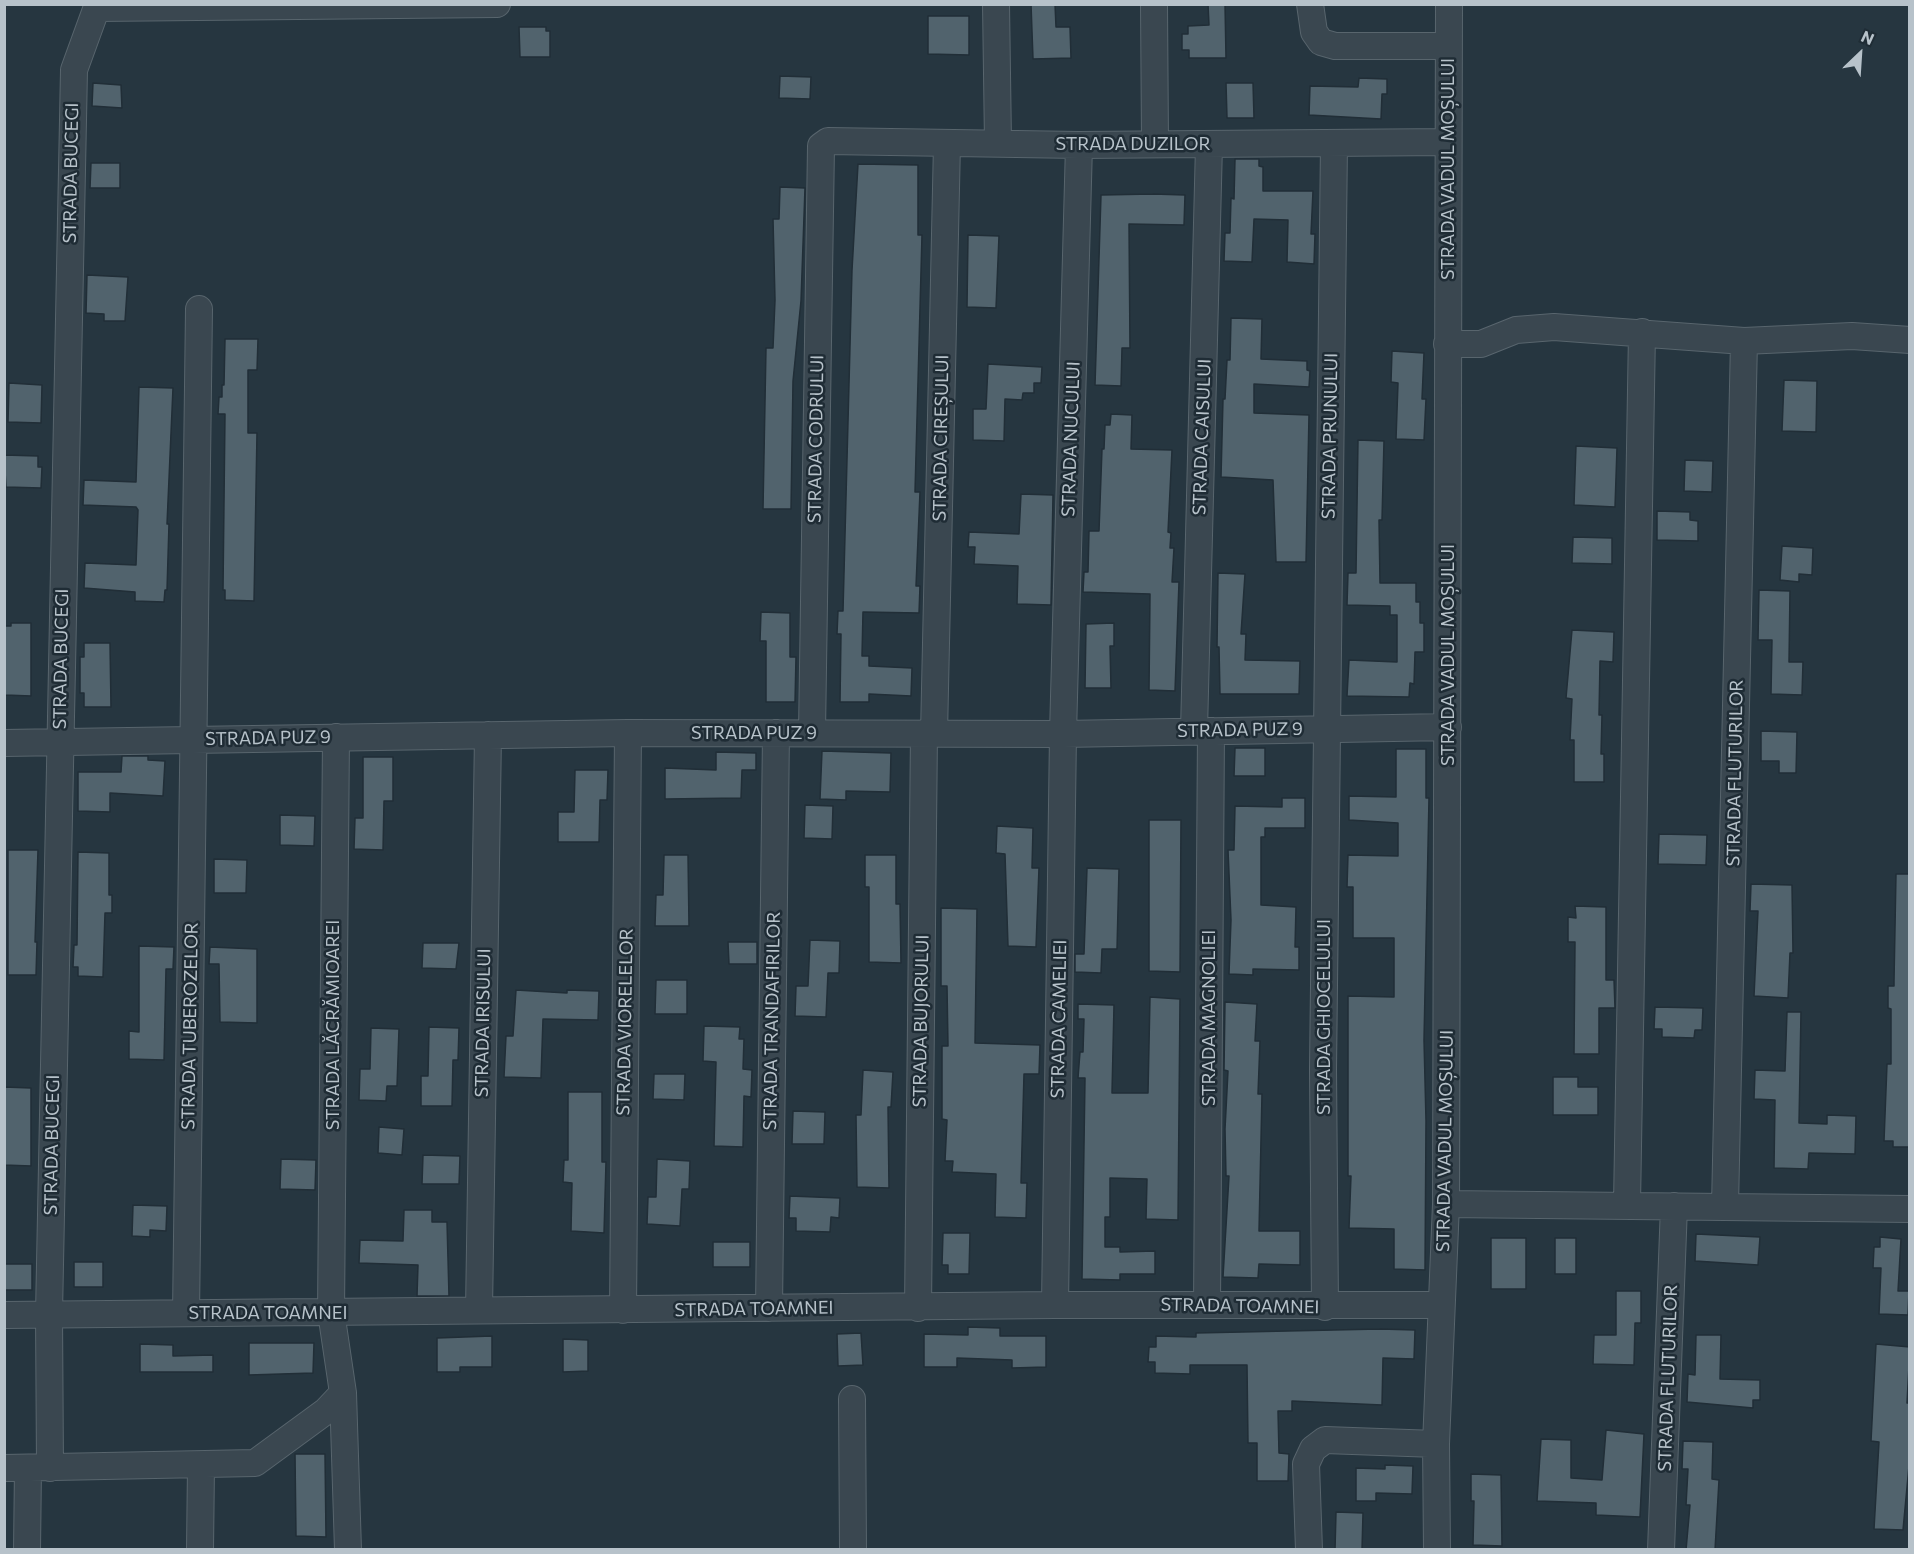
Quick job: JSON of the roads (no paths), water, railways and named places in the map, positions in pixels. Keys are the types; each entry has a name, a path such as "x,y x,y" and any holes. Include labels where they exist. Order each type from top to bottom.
{"street":[{"name":"STRADA BUCEGI","path":"27,1550 28,1468 58,1314 59,742 74,70 98,6 497,4"},
{"path":"996,4 998,143"},
{"path":"1154,4 1155,144"},
{"path":"1310,4 1314,32 1320,42 1335,46 1448,46"},
{"name":"STRADA VADUL MOȘULUI","path":"1437,1550 1436,1444 1446,1204 1449,4"},
{"name":"STRADA DUZILOR","path":"821,146 828,141 1079,145 1447,142"},
{"name":"STRADA CIREȘULUI","path":"929,734 947,143"},
{"name":"STRADA PRUNULUI","path":"1326,728 1334,144"},
{"name":"STRADA NUCULUI","path":"1063,734 1079,145"},
{"name":"STRADA CAISULUI","path":"1202,730 1209,145"},
{"name":"STRADA CODRULUI","path":"812,732 821,146"},
{"name":"STRADA TUBEROZELOR","path":"186,1313 200,309"},
{"path":"1447,344 1481,344 1516,330 1545,328 1642,332 1744,341 1852,336 1910,340"},
{"path":"1627,1204 1642,332"},
{"name":"STRADA FLUTURILOR","path":"1725,1206 1744,341"},
{"name":"STRADA PUZ 9","path":"4,743 812,732 1063,734 1448,727"},
{"name":"STRADA GHIOCELULUI","path":"1325,1306 1323,1069 1326,728"},
{"name":"STRADA MAGNOLIEI","path":"1202,730 1207,1305"},
{"name":"STRADA TRANDAFIRILOR","path":"769,1308 776,733"},
{"name":"STRADA VIORELELOR","path":"622,1310 628,734"},
{"name":"STRADA BUJORULUI","path":"918,1308 929,734"},
{"name":"STRADA CAMELIEI","path":"1055,1305 1063,734"},
{"name":"STRADA IRISULUI","path":"479,1310 488,735"},
{"name":"STRADA LĂCRĂMIOAREI","path":"336,737 331,1312 343,1393 348,1550"},
{"path":"1446,1204 1627,1204 1910,1209"},
{"name":"STRADA FLUTURILOR","path":"1661,1550 1674,1206"},
{"name":"STRADA TOAMNEI","path":"4,1315 1055,1305 1441,1305"},
{"path":"28,1468 201,1466 255,1463 326,1411 343,1393"},
{"path":"852,1399 853,1550"},
{"path":"1309,1550 1306,1464 1313,1449 1325,1440 1436,1444"},
{"path":"200,1550 201,1466"}]}
